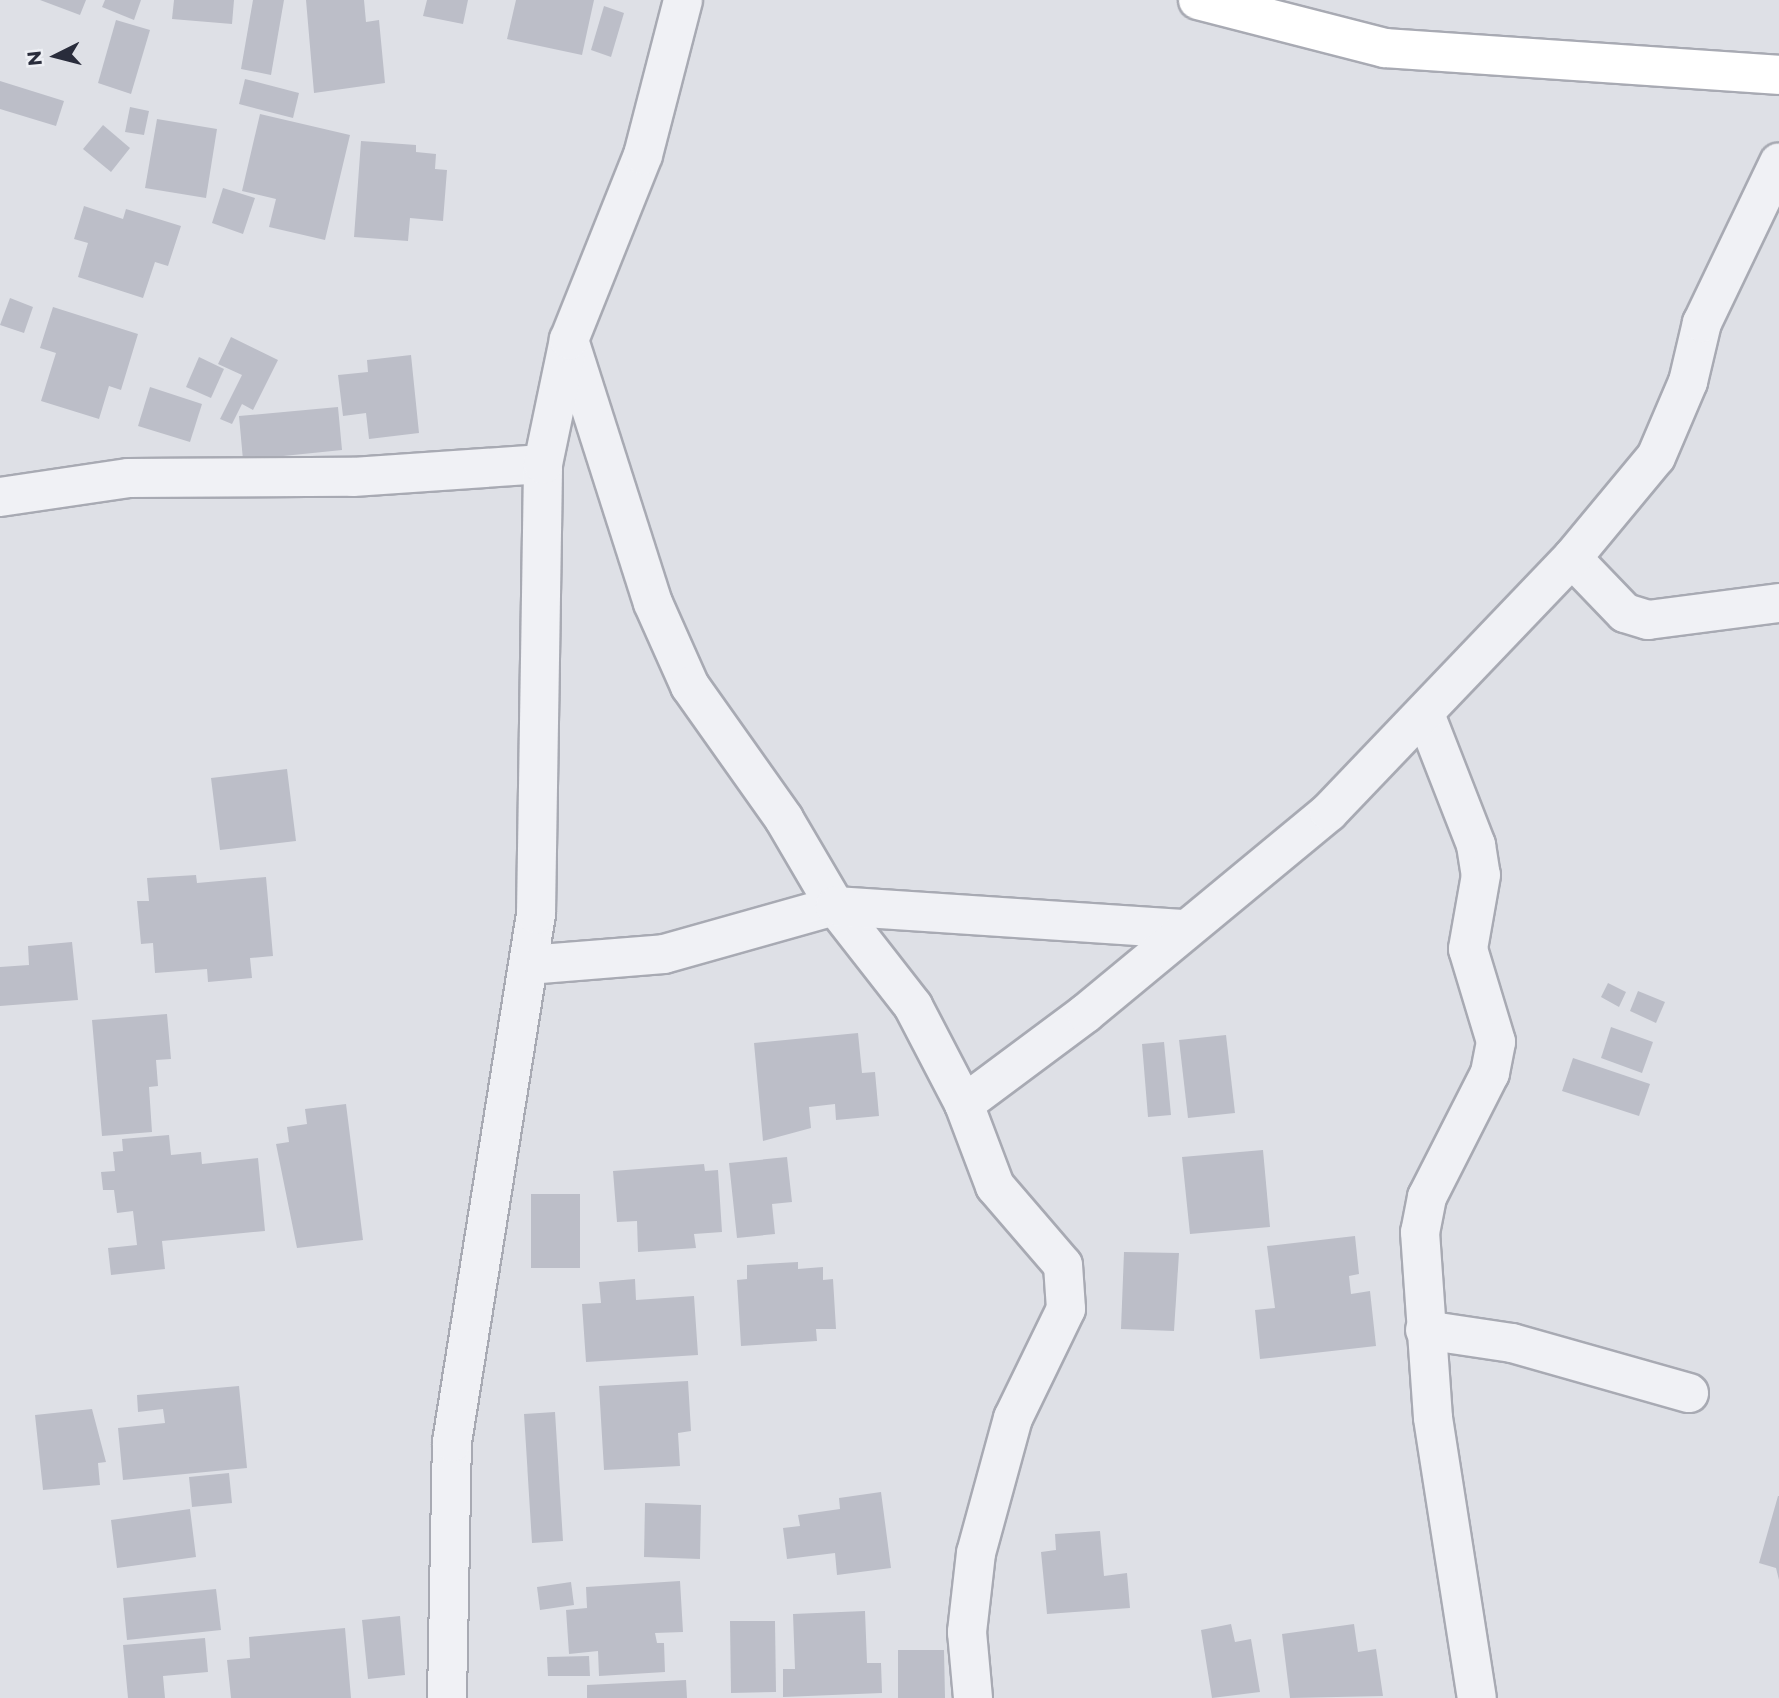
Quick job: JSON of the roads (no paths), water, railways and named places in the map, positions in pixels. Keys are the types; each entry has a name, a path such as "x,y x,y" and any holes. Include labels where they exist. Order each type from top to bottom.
{"street":[{"path":"447,1698 452,1442 536,914 543,464 569,340 643,155 682,0"},
{"path":"1198,0 1385,48 1779,75"},
{"path":"964,1104 1086,1013 1182,929 1329,811 1572,558 1656,457 1688,382 1702,323 1779,162"},
{"path":"569,340 653,603 690,686 784,819 835,905 913,1006 964,1104 995,1186 1063,1265 1068,1295 992,1480 967,1632 973,1698"},
{"path":"0,497 128,478 353,477 543,464"},
{"path":"1572,558 1625,613 1648,620 1779,603"},
{"path":"1425,714 1476,845 1481,875 1468,949 1496,1042 1490,1073 1427,1197 1420,1232 1425,1330 1477,1698"},
{"path":"527,965 664,954 835,905 1182,929"},
{"path":"1425,1330 1512,1343 1689,1393"}]}
